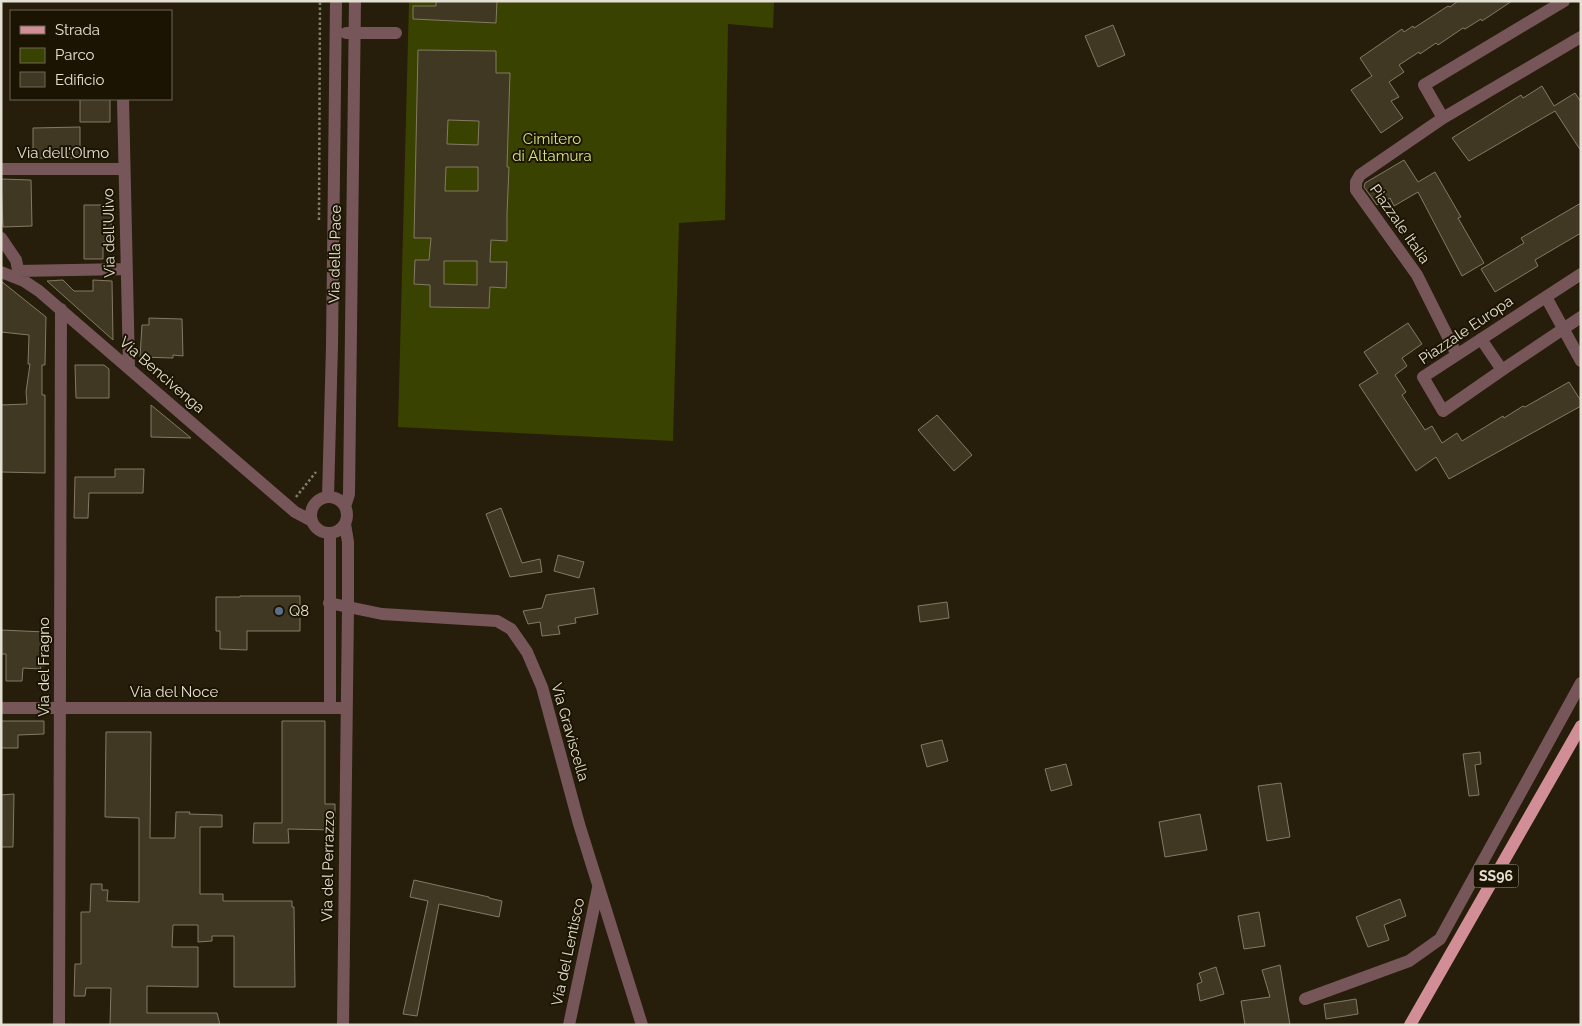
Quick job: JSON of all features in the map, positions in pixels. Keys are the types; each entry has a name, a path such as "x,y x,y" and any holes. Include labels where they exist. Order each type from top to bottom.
{"main road":[{"name":"SS96","path":"1410,1025 1581,726"}],"street":[{"name":"Via della Pace","path":"328,497 332,385 336,1"},
{"name":"Via della Pace","path":"345,507 349,494 355,1"},
{"path":"1444,118 1424,85 1564,1"},
{"path":"336,33 396,33"},
{"name":"Piazzale Italia","path":"1457,355 1417,275 1356,190 1356,182 1360,175 1444,118 1581,37"},
{"name":"Via dell'Ulivo","path":"122,100 128,367"},
{"name":"Via dell'Olmo","path":"1,169 124,169"},
{"path":"1,238 16,260 19,275 126,269"},
{"name":"Via Bencivenga","path":"1,272 19,275 39,291 292,509"},
{"name":"Piazzale Europa","path":"1581,274 1423,377 1443,411 1581,317"},
{"path":"1546,296 1581,361"},
{"name":"Via del Fragno","path":"59,1025 61,309"},
{"path":"1482,339 1502,370"},
{"path":"345,524 336,532 320,531 315,526 312,515 315,504 328,497 337,499 347,512 345,524 348,542 346,708"},
{"path":"292,509 312,515"},
{"path":"330,533 330,708"},
{"name":"Via Graviscella","path":"329,603 382,614 497,621 511,629 527,652 542,687 578,824 642,1025"},
{"path":"1305,999 1409,961 1440,939 1581,683"},
{"name":"Via del Noce","path":"1,708 346,708"},
{"name":"Via del Perrazzo","path":"343,1025 346,708"},
{"name":"Via del Lentisco","path":"569,1025 598,886"}],"path":[{"path":"319,221 320,1"},
{"path":"292,509 317,471"}],"green space":[{"name":"Cimitero di Altamura","path":"409,1 774,1 773,28 728,24 725,220 679,223 673,441 398,427"}],"building":[{"path":"436,1 497,1 496,23 413,19 413,6 436,6"},
{"path":"1458,1 1512,1 1482,21 1481,19 1465,29 1463,28 1438,45 1436,43 1399,65 1404,72 1389,82 1399,97 1391,101 1403,118 1381,133 1351,90 1372,76 1360,58 1402,29 1404,32 1413,26 1414,28"},
{"path":"1113,25 1125,55 1098,67 1085,36"},
{"path":"418,50 496,51 496,73 510,73 507,241 491,240 490,262 507,262 506,288 490,287 489,308 430,307 430,285 414,284 415,260 429,260 431,238 414,238","holes":["448,120 479,121 478,145 447,144","446,167 478,167 478,191 445,191","444,261 477,261 477,285 444,284"]},
{"path":"1542,86 1554,106 1575,93 1581,102 1581,151 1555,111 1469,161 1452,138 1521,95 1523,98"},
{"path":"80,100 110,100 110,122 80,122"},
{"path":"80,127 80,158 33,158 33,128"},
{"path":"1404,160 1418,182 1435,172 1461,217 1458,218 1484,263 1462,276 1418,192 1394,206 1390,198 1377,205 1364,187 1365,183"},
{"path":"1,179 31,180 32,226 3,227"},
{"path":"1581,203 1581,233 1535,260 1538,266 1495,292 1481,269 1524,243 1521,238"},
{"path":"84,205 111,205 112,242 103,242 103,259 84,259"},
{"path":"63,280 74,291 93,291 93,280 112,281 113,340 47,281"},
{"path":"1,281 46,317 45,365 42,365 42,395 45,395 45,473 1,472 1,405 27,404 26,392 30,364 28,364 29,335 1,332"},
{"path":"149,318 182,319 183,356 173,355 173,358 140,357 142,325 149,325"},
{"path":"1408,323 1422,344 1402,358 1407,366 1395,375 1406,392 1402,395 1425,430 1432,426 1442,443 1457,433 1462,441 1503,416 1504,418 1569,382 1581,401 1581,406 1449,479 1436,457 1416,471 1359,385 1378,373 1364,352"},
{"path":"75,365 104,365 109,369 109,398 76,398"},
{"path":"151,405 191,438 151,437"},
{"path":"937,415 972,455 954,471 918,430"},
{"path":"115,469 144,469 143,493 89,493 88,518 74,518 75,477 115,477"},
{"path":"501,508 522,563 540,559 542,572 510,577 486,514"},
{"path":"558,555 584,562 579,578 554,571"},
{"path":"594,588 598,614 575,618 576,623 558,626 560,634 542,636 540,622 528,624 523,611 542,608 546,595"},
{"path":"300,596 300,631 247,631 247,650 220,649 220,631 216,631 216,597"},
{"path":"947,602 949,618 920,622 918,606"},
{"path":"1,630 45,632 44,666 40,666 41,669 23,668 22,681 6,681 6,654 1,654"},
{"path":"1,721 44,721 44,734 18,735 18,748 1,748"},
{"path":"282,721 325,721 325,804 335,804 335,830 288,829 289,843 253,843 254,823 282,823"},
{"path":"106,732 151,732 150,838 175,838 176,812 222,815 222,827 200,827 200,894 223,894 223,901 292,901 292,907 294,907 295,987 234,987 234,936 212,936 212,941 198,942 198,925 173,925 172,947 198,947 198,987 147,986 147,1013 217,1013 220,1025 110,1025 111,988 86,988 85,996 74,996 75,964 81,964 81,912 90,912 91,884 102,884 102,890 108,890 107,901 139,902 139,818 105,817"},
{"path":"942,740 948,761 927,767 921,745"},
{"path":"1480,752 1481,764 1475,765 1479,795 1469,796 1463,754"},
{"path":"1066,764 1072,785 1051,791 1045,769"},
{"path":"1281,783 1290,837 1267,841 1258,786"},
{"path":"14,794 13,847 1,847 1,795"},
{"path":"1200,814 1207,850 1165,857 1159,822"},
{"path":"414,880 502,901 499,917 439,904 417,1016 403,1014 428,901 410,897"},
{"path":"1400,899 1406,916 1384,925 1389,940 1368,947 1356,917"},
{"path":"1259,912 1265,946 1244,949 1238,916"},
{"path":"1280,965 1290,1025 1245,1025 1241,1001 1270,997 1262,970"},
{"path":"1216,967 1224,994 1200,1001 1197,984 1202,982 1199,973"},
{"path":"1356,999 1358,1014 1326,1019 1324,1004"}],"place":[{"name":"Q8","path":"279,611"}]}
